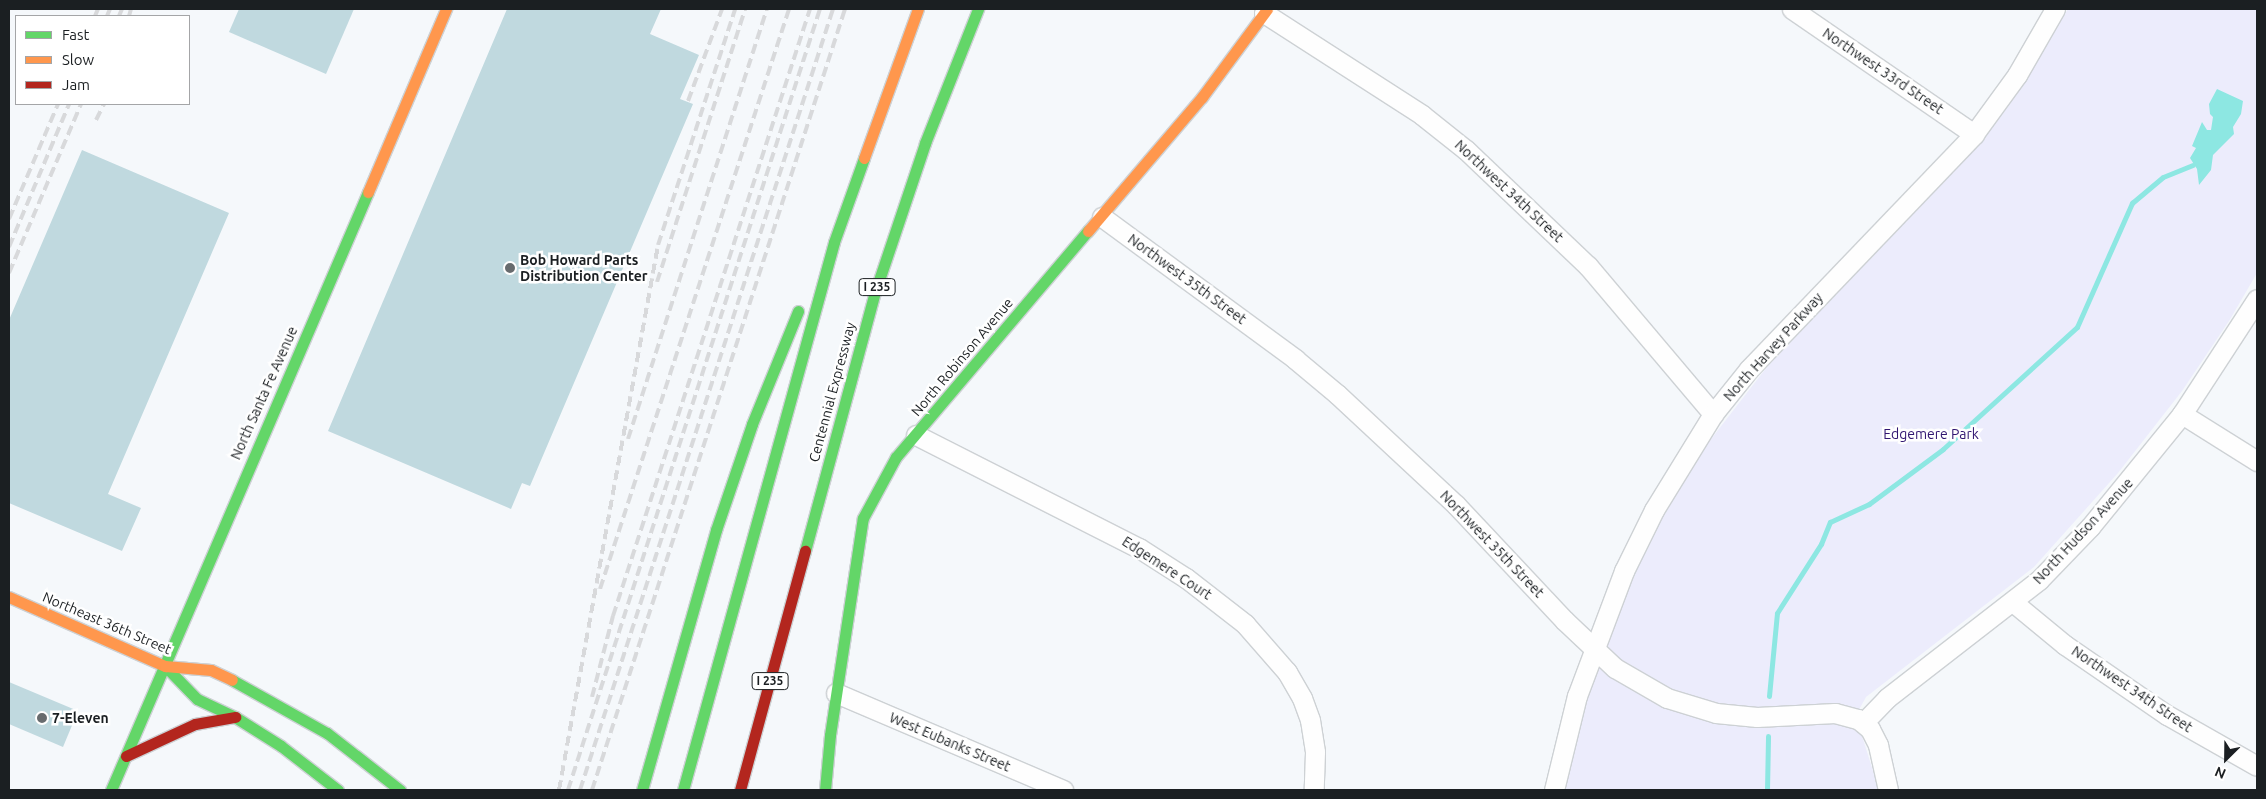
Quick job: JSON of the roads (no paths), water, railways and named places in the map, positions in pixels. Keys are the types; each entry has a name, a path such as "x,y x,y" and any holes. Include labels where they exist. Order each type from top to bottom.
{"main road":[{"name":"North Santa Fe Avenue","path":"111,790 249,464 446,9"},
{"path":"811,280 918,9"},
{"name":"Centennial Expressway","path":"740,790 875,292 922,151 978,9"},
{"name":"North Robinson Avenue","path":"825,790 836,693 863,518 880,482 916,435 1202,96 1265,11"},
{"path":"683,790 804,347 873,126"},
{"path":"642,790 716,530 752,424 803,298"},
{"name":"Northeast 36th Street","path":"9,597 165,666 211,670 271,700 327,733 400,790"},
{"path":"165,666 197,699 235,716 281,746 338,790"},
{"path":"126,756 195,724 235,716"}],"street":[{"name":"Northwest 33rd Street","path":"1792,9 1974,134"},
{"name":"North Harvey Parkway","path":"1554,790 1562,748 1593,649 1624,571 1654,510 1714,414 1749,369 1974,134 2017,75 2055,9"},
{"name":"Northwest 34th Street","path":"1265,11 1422,115 1473,156 1588,266 1714,414"},
{"name":"Northwest 35th Street","path":"1102,216 1295,359 1337,394 1456,505 1593,649 1619,671 1667,698 1701,709 1756,717 1835,714 1864,722"},
{"name":"North Hudson Avenue","path":"1864,722 1887,698 2014,602 2090,527 2182,414 2257,299"},
{"path":"2182,414 2257,461"},
{"name":"Edgemere Court","path":"916,435 1139,548 1186,578 1245,624 1271,651 1302,698 1310,720 1315,752 1314,790"},
{"name":"Northwest 34th Street","path":"2014,602 2066,645 2166,715 2257,766"},
{"name":"West Eubanks Street","path":"836,693 1063,790"},
{"path":"1864,722 1878,745 1888,790"}],"water":[{"path":"2217,89 2243,101 2241,114 2233,127 2234,134 2213,155 2211,170 2199,185 2197,169 2190,158 2196,148 2192,146 2202,122 2207,130 2211,130 2213,117 2210,114 2209,104"}],"waterway":[{"path":"1769,696 1777,613 1821,544 1830,522 1869,504 1943,449 2077,327 2132,203 2163,177 2193,165"},
{"path":"1767,790 1768,736"}],"railway":[{"path":"95,15 98,9"},
{"path":"107,15 110,9"},
{"path":"119,15 122,9"},
{"path":"129,15 131,9"},
{"path":"688,101 722,9"},
{"path":"559,790 658,245 735,9"},
{"path":"657,282 745,9"},
{"path":"628,439 767,9"},
{"path":"600,589 789,9"},
{"path":"592,697 613,616 810,9"},
{"path":"568,790 820,9"},
{"path":"580,790 833,9"},
{"path":"592,790 845,9"},
{"path":"9,219 58,105"},
{"path":"9,247 69,105"},
{"path":"9,273 81,105"},
{"path":"96,120 104,105"}],"place":[{"name":"Bob Howard Parts Distribution Center","path":"510,268"},
{"name":"7-Eleven","path":"42,718"}],"park label":[{"name":"Edgemere Park","path":"1931,434"}]}
